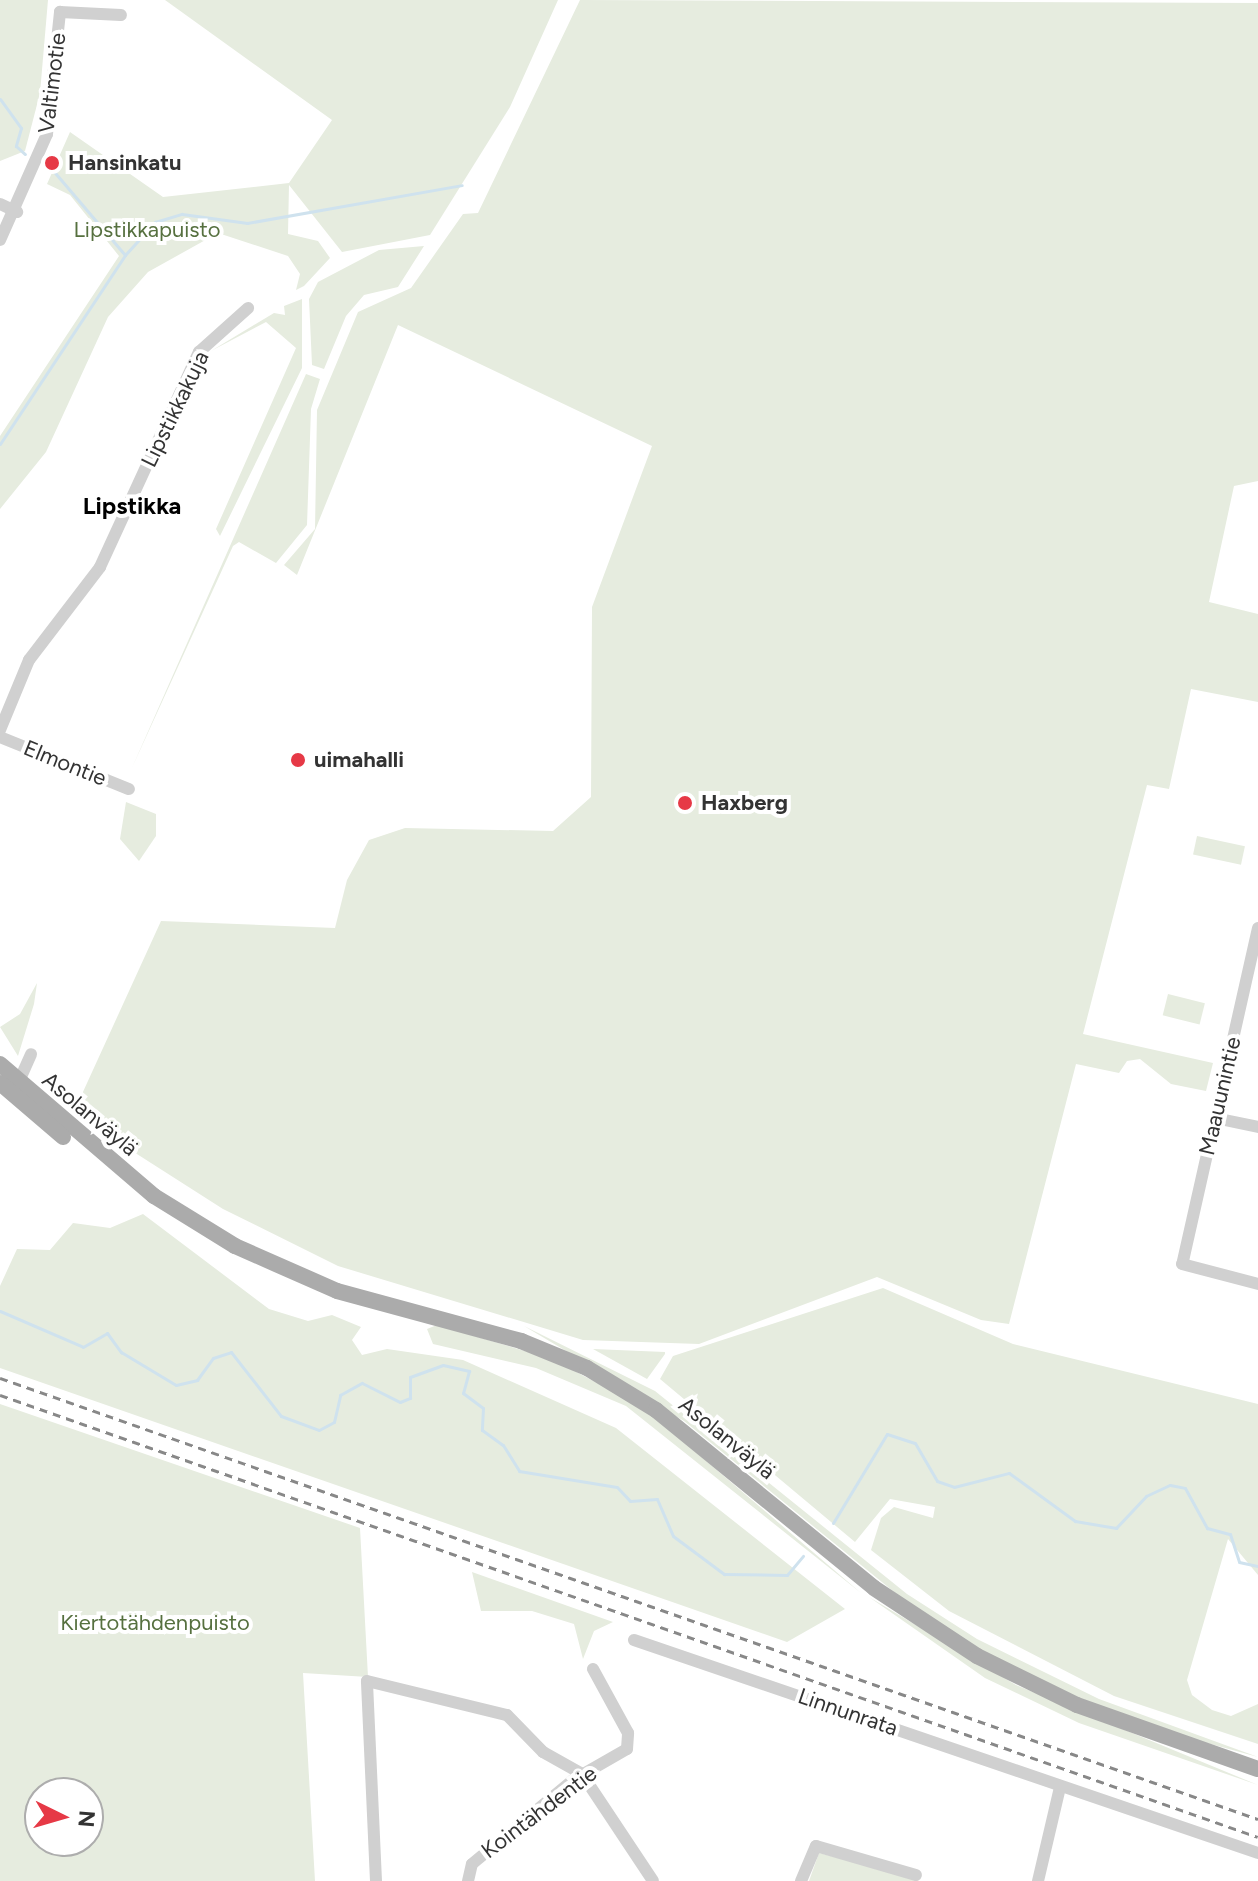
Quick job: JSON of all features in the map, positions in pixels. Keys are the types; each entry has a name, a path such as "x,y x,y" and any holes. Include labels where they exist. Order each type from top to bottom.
{"main road":[{"name":"Asolanväylä","path":"0,1064 11,1084 154,1196 305,1278 545,1350 622,1388 874,1588 977,1656 1077,1705 1254,1769"}],"street":[{"name":"Valtimotie","path":"0,240 17,212 52,115 60,12 121,15"},
{"path":"0,204 17,212"},
{"name":"Lipstikkakuja","path":"0,730 29,660 100,567 199,352 248,308"},
{"name":"Elmontie","path":"0,737 129,789"},
{"name":"Maauunintie","path":"1258,928 1182,1264 1258,1284"},
{"path":"1215,1118 1258,1127"},
{"name":"Linnunrata","path":"634,1640 1258,1853"},
{"name":"Kointähdentie","path":"468,1881 472,1864 582,1774 620,1759 628,1742 593,1669"},
{"path":"376,1881 367,1681 507,1715 543,1752 582,1774 653,1881"},
{"path":"1038,1881 1060,1787"},
{"path":"801,1881 816,1846 916,1875"}],"green space":[{"path":"0,0 48,0 40,93 25,151 0,161"},
{"name":"Lipstikkapuisto","path":"165,0 558,0 510,107 430,235 342,252 289,185 288,234 318,241 330,258 304,286 296,290 300,274 288,256 218,233 148,272 108,317 46,452 0,509 0,436 119,256 70,195 47,184 70,132 163,197 289,183 332,120"},
{"path":"580,0 1258,3 1258,481 1234,486 1209,602 1258,614 1258,702 1191,689 1169,789 1147,785 1083,1034 1213,1063 1206,1091 1171,1084 1140,1059 1127,1061 1119,1073 1076,1064 1009,1324 981,1320 877,1277 699,1344 583,1340 338,1266 223,1209 115,1140 77,1105 161,921 335,928 347,880 369,840 405,828 553,831 591,797 592,607 652,446 398,325 297,575 284,565 315,529 317,410 358,312 411,288 463,214 478,213"},
{"path":"424,246 398,287 364,295 346,316 324,369 312,365 309,299 318,282 379,250"},
{"path":"302,299 302,368 220,536 216,529 296,348 266,322 211,351 274,313 285,315 284,306"},
{"path":"306,374 320,379 311,409 307,525 276,563 239,542 233,546 131,770"},
{"path":"126,802 156,814 156,836 139,861 120,839"},
{"path":"1197,836 1245,846 1241,865 1193,855"},
{"path":"37,983 18,1056 0,1027 20,1014"},
{"path":"1168,994 1205,1003 1200,1025 1163,1015"},
{"path":"143,1214 269,1309 308,1321 332,1315 361,1327 352,1340 362,1355 387,1349 463,1360 616,1428 845,1609 787,1642 0,1368 0,1286 17,1249 50,1250 73,1223 110,1228"},
{"path":"883,1288 1013,1344 1258,1404 1258,1575 1228,1539 1187,1680 1192,1695 1212,1710 1231,1716 1258,1704 1258,1744 1114,1696 949,1611 871,1550 881,1518 894,1507 933,1518 935,1507 890,1499 855,1542 660,1379 673,1356"},
{"path":"437,1325 552,1359 644,1408 861,1593 626,1406 536,1368 433,1344 427,1329"},
{"path":"524,1326 655,1391 907,1594 977,1639 1099,1699 1258,1757 1156,1729 1031,1678 931,1622 684,1421"},
{"path":"593,1349 665,1352 665,1354 647,1379"},
{"name":"Kiertotähdenpuisto","path":"0,1404 360,1528 368,1677 303,1673 315,1881 0,1881"},
{"path":"472,1572 613,1622 594,1631 583,1659 574,1624 532,1611 481,1611"},
{"path":"869,1597 1016,1685 1258,1785 1079,1723 985,1678"},
{"path":"819,1853 919,1879 809,1881"}],"waterway":[{"path":"0,99 21,128 16,146 25,154"},
{"path":"0,444 125,255 51,168"},
{"path":"125,255 155,222 182,214 247,223 462,185"},
{"path":"0,1311 83,1347 107,1333 121,1352 176,1385 197,1380 213,1358 231,1352 281,1416 319,1430 334,1422 340,1395 362,1383 400,1402 410,1398 410,1377 443,1365 469,1371 463,1393 483,1408 482,1430 503,1445 519,1471 617,1487 630,1501 657,1499 673,1536 724,1574 787,1575 803,1556"},
{"path":"833,1523 887,1434 915,1443 937,1481 954,1487 1009,1473 1075,1521 1116,1528 1146,1496 1170,1485 1185,1488 1207,1528 1230,1534 1239,1562 1258,1566"}],"railway":[{"path":"0,1378 1258,1819"},
{"path":"0,1395 1258,1837"}],"place":[{"name":"Hansinkatu","path":"52,163"},
{"name":"uimahalli","path":"298,760"},
{"name":"Haxberg","path":"685,803"}],"district":[{"name":"Lipstikka","path":"132,506"}]}
